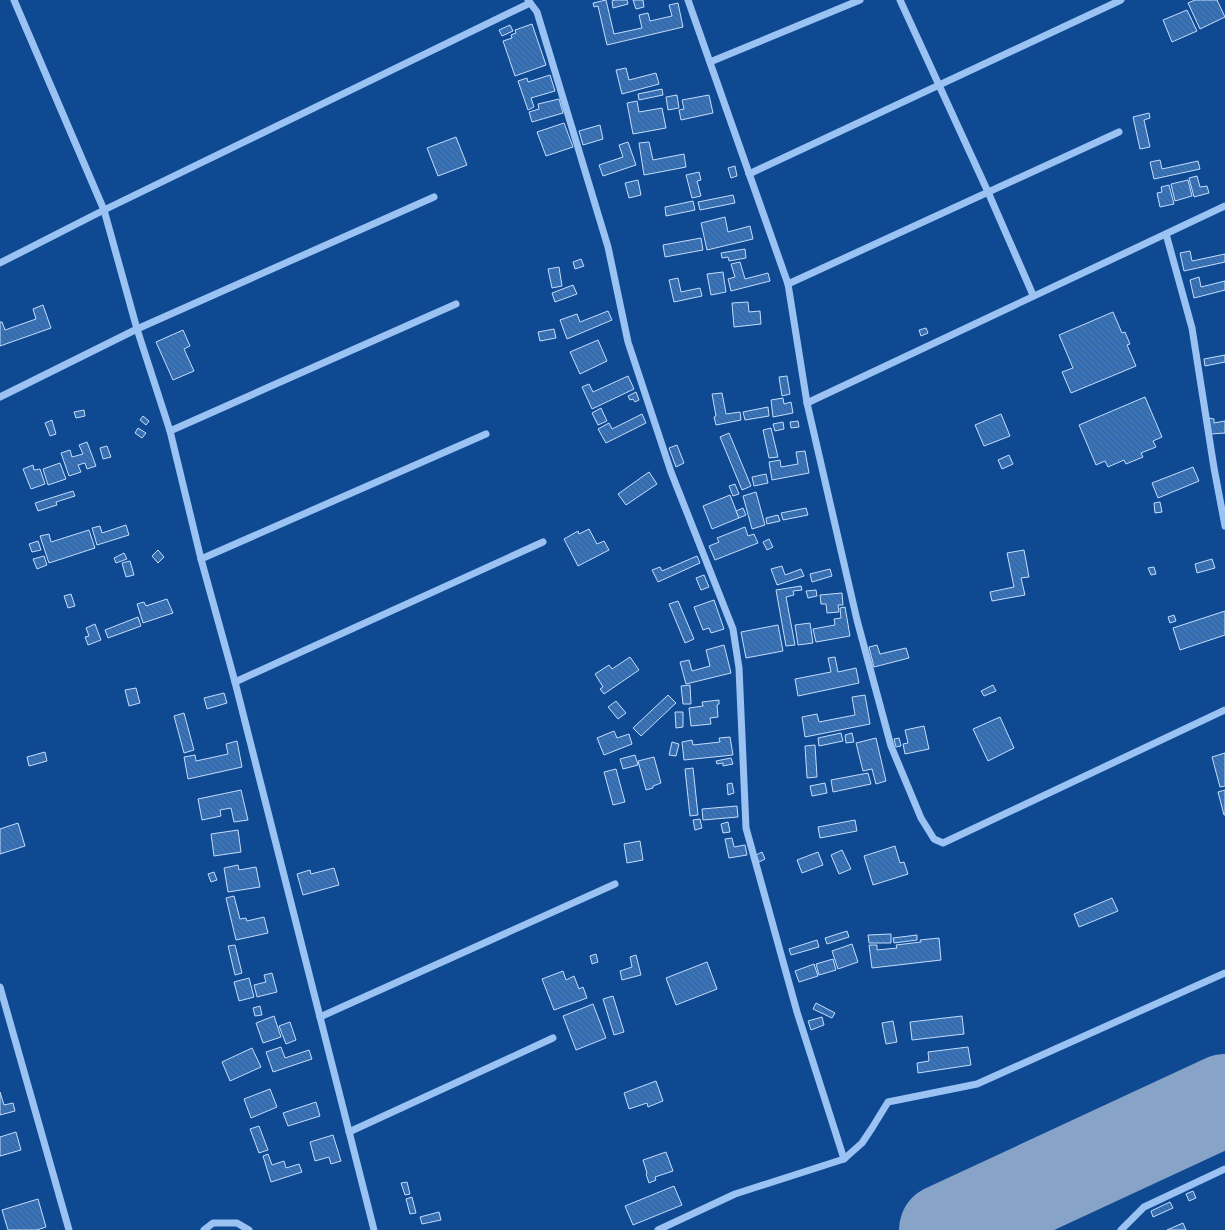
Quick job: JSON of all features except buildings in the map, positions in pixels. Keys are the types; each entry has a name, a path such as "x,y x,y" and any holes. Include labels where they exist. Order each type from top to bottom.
{"street":[{"path":"14,0 104,210 137,330 170,431 201,559 235,682 374,1230"},
{"path":"688,0 788,284 807,403 857,620 891,746 921,818 934,839 943,843 1225,710"},
{"path":"710,62 860,0"},
{"path":"900,0 988,192 1033,295"},
{"path":"749,174 1121,0"},
{"path":"0,263 104,210 529,1 537,12 539,18 608,247 631,349 671,472 733,629 739,668 746,828 797,1012 844,1159"},
{"path":"788,284 1119,132"},
{"path":"0,396 137,330 434,197"},
{"path":"807,403 1033,295 1225,206"},
{"path":"1166,234 1192,328 1214,468 1225,526"},
{"path":"170,431 456,304"},
{"path":"201,559 486,434"},
{"path":"235,682 543,542"},
{"path":"320,1017 615,884"},
{"path":"658,1230 735,1194 844,1159 862,1143 888,1102 977,1084 1225,973"},
{"path":"0,987 69,1230"},
{"path":"349,1132 553,1038"},
{"path":"1121,1230 1144,1207 1225,1169"},
{"path":"204,1230 213,1223 237,1223 249,1230"}],"runway":[{"path":"945,1230 1225,1100"}]}
